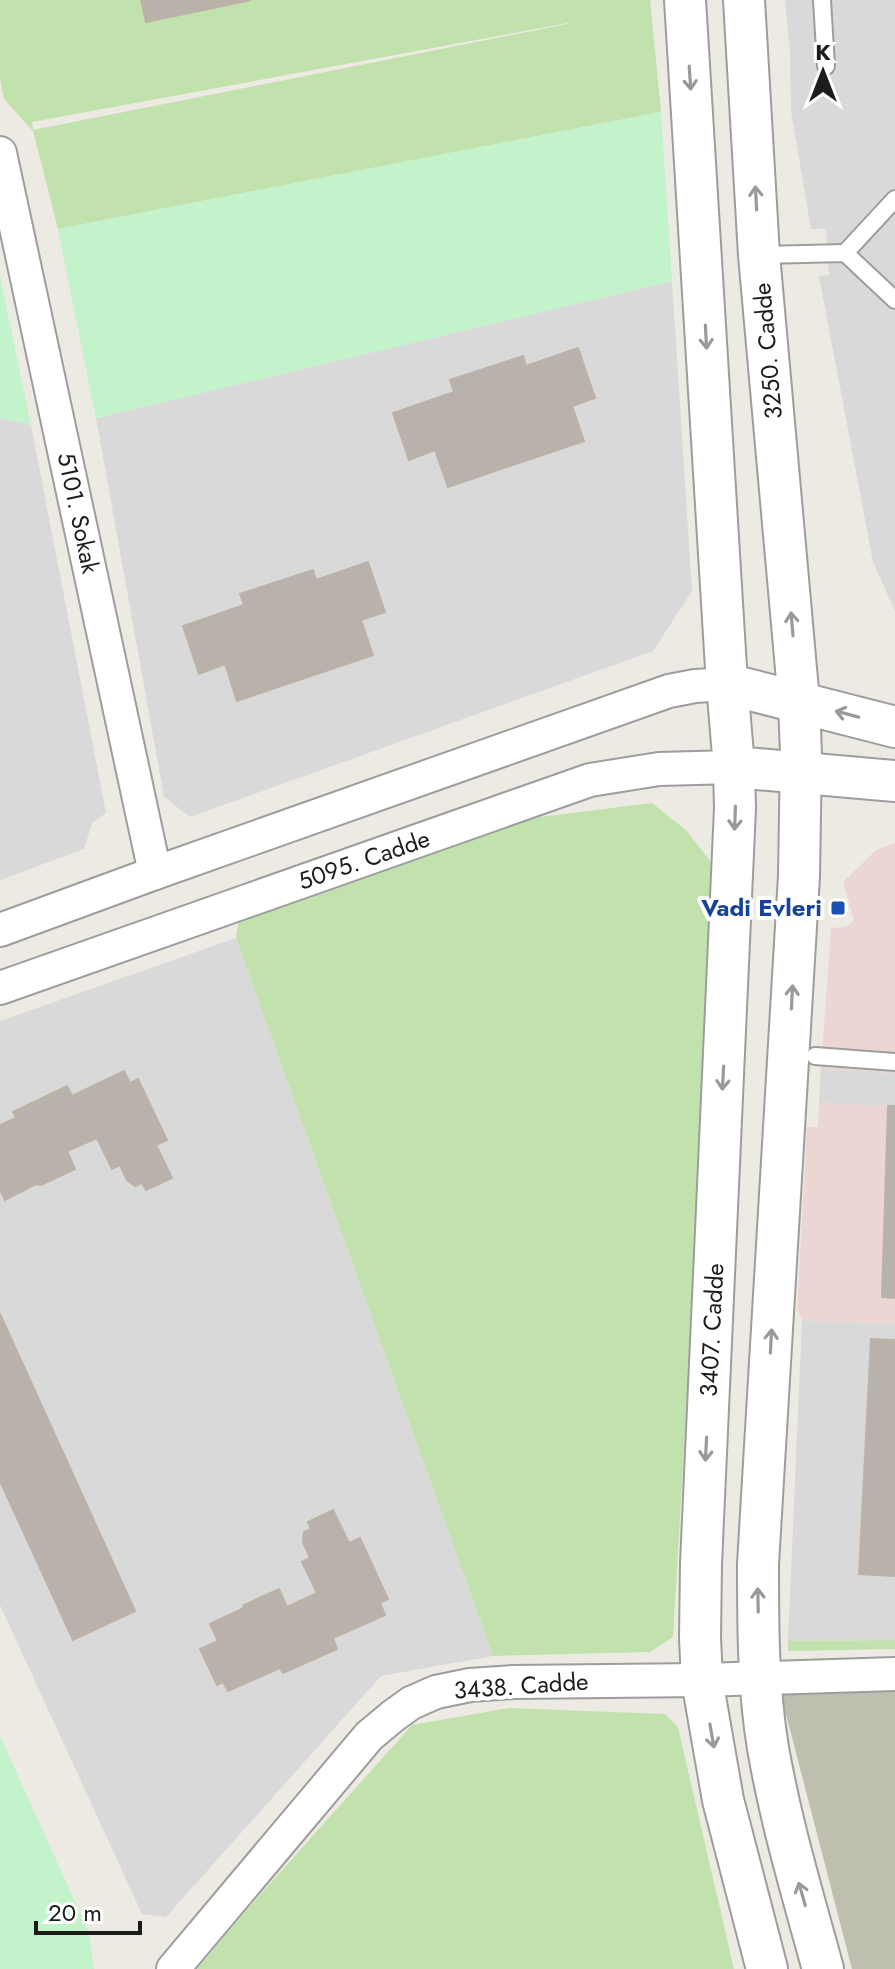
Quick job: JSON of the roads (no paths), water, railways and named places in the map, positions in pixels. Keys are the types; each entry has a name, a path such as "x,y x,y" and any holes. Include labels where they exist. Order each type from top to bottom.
{"street":[{"path":"685,0 727,684"},
{"name":"3250. Cadde","path":"744,0 759,255 799,702"},
{"name":"5101. Sokak","path":"0,153 155,873"},
{"path":"0,930 669,691 727,684 895,727"},
{"name":"3407. Cadde","path":"727,684 735,808 700,1638 702,1680 723,1800 767,1969"},
{"path":"799,702 799,892 758,1564 761,1678 768,1747 782,1815 823,1969"},
{"path":"734,767 895,781"},
{"name":"5095. Cadde","path":"0,988 590,780 659,769 734,767"},
{"name":"3438. Cadde","path":"173,1969 369,1736 411,1703 436,1692 499,1683 895,1674"}],"lane":[{"path":"822,0 826,66"},
{"path":"845,253 895,199"},
{"path":"759,255 845,253 895,300"},
{"path":"815,1056 895,1062"}],"place":[{"name":"Vadi Evleri","path":"838,908"}]}
